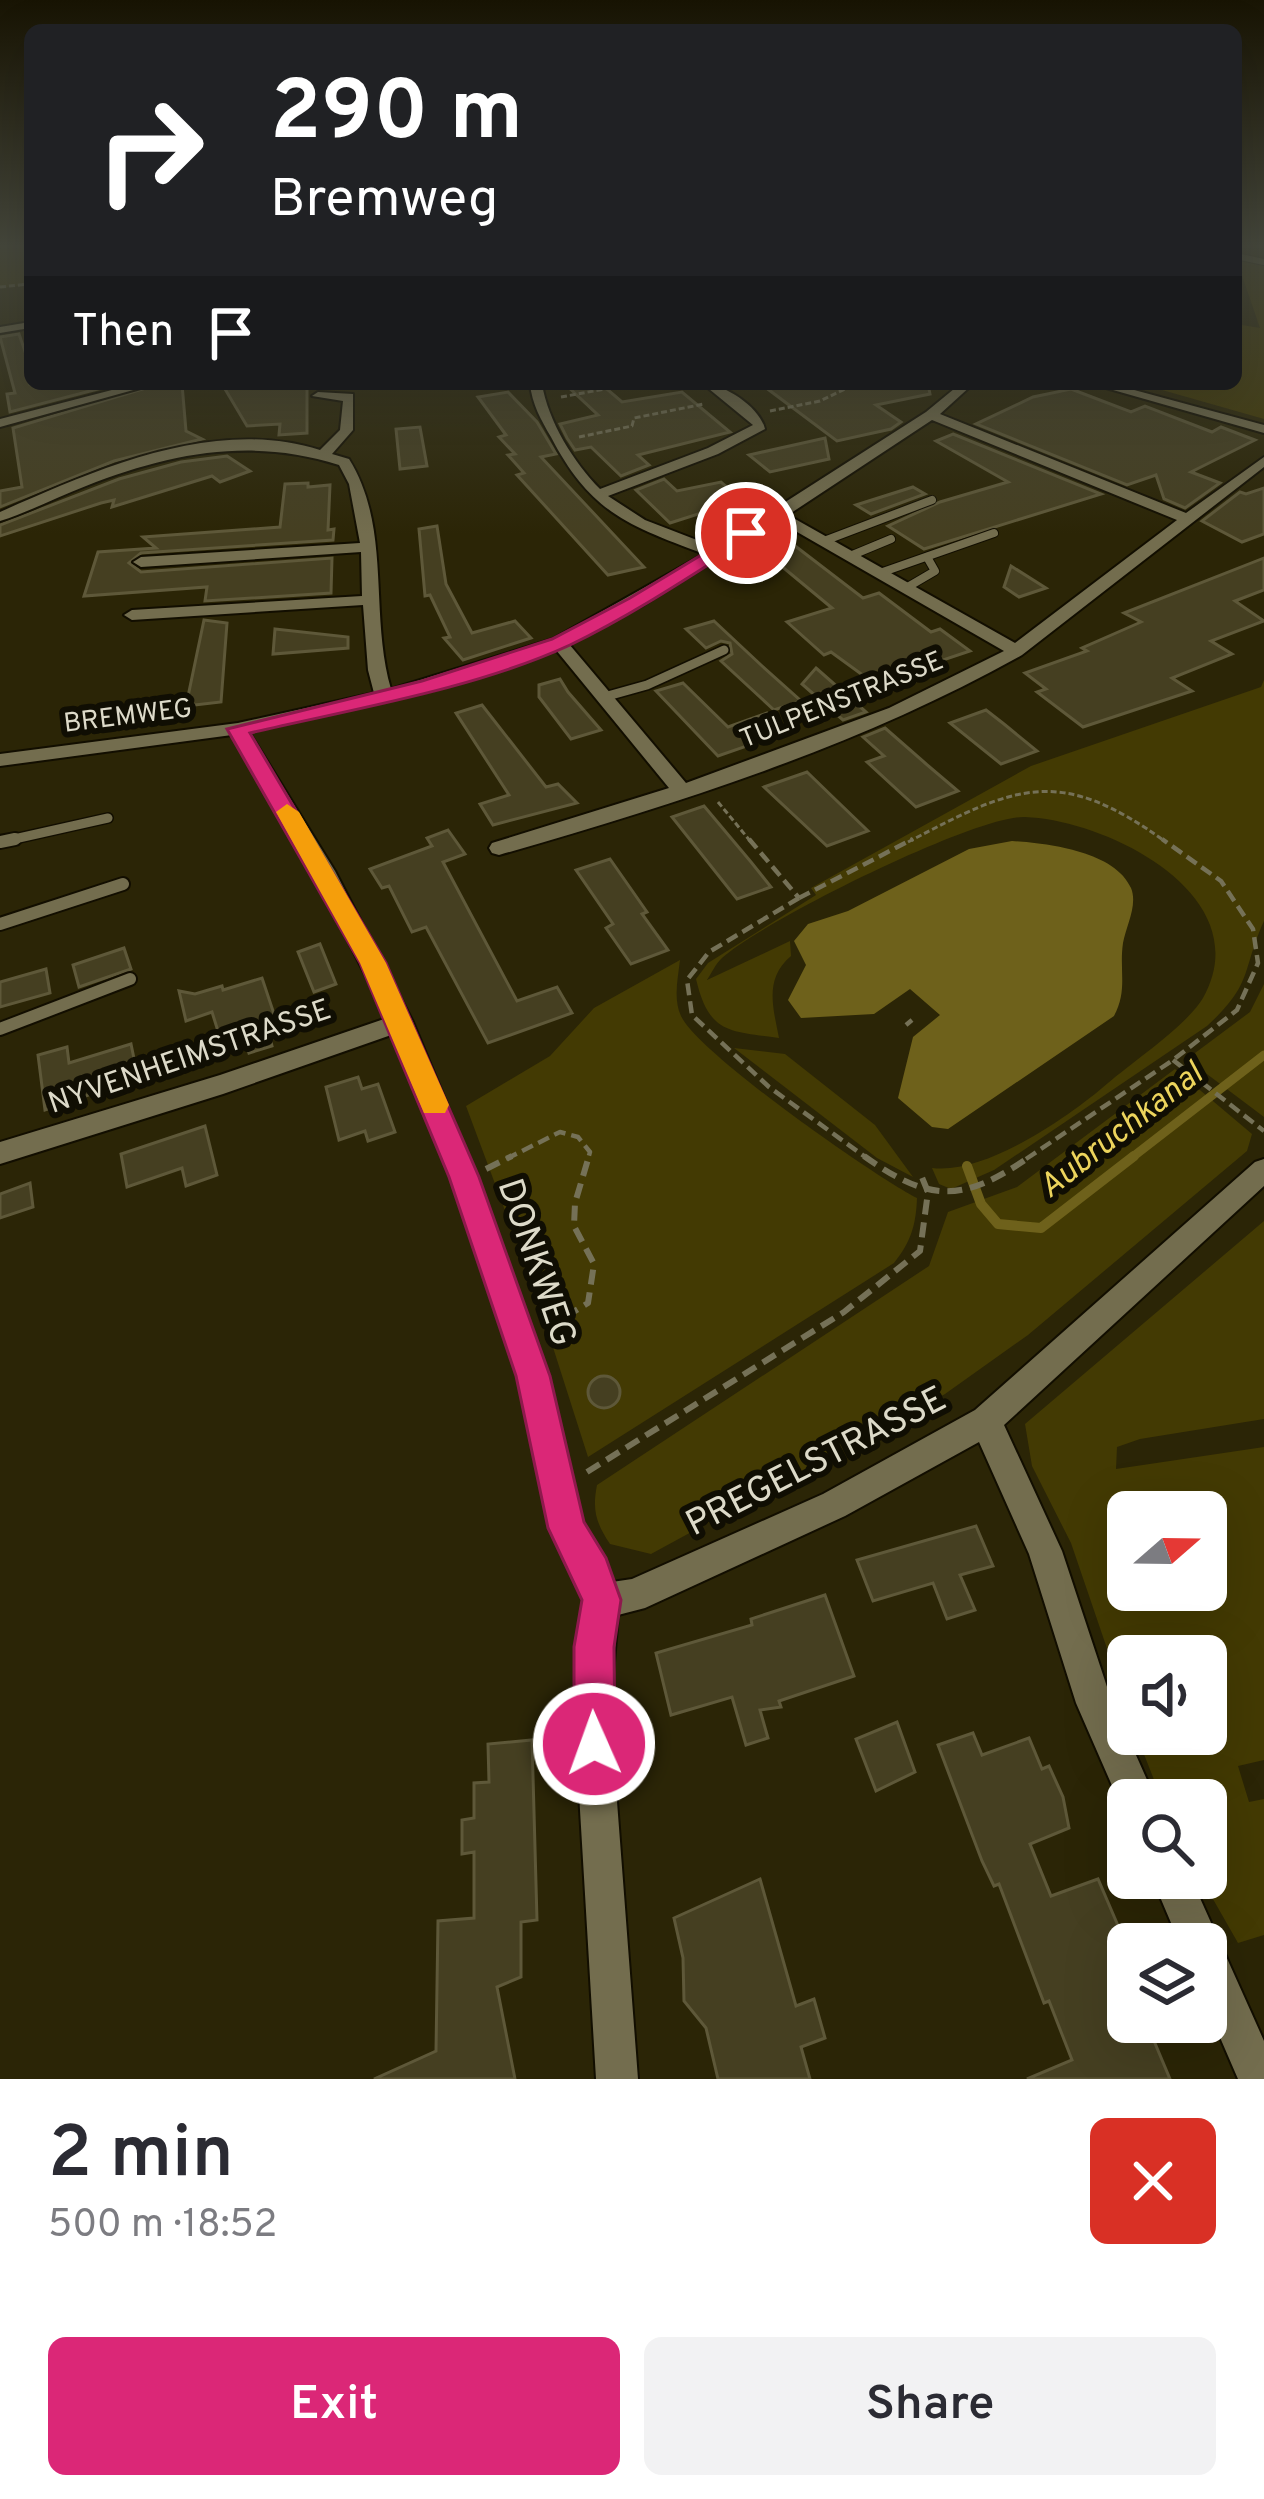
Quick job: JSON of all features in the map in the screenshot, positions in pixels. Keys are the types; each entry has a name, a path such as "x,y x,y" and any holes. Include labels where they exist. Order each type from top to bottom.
{"street":[{"path":"0,423 125,390"},
{"path":"537,390 538,401 581,482 596,496 624,516 714,552"},
{"path":"596,496 752,434 760,426 752,415 719,390"},
{"name":"BREMWEG","path":"0,760 238,729 384,696 559,643 637,602 778,514 931,416 960,390"},
{"path":"1120,390 1264,429"},
{"path":"318,396 349,397 350,427 341,442 324,453"},
{"path":"931,416 1189,519"},
{"path":"0,517 108,474 180,454 259,446 324,453 352,471 367,547 373,670 384,696"},
{"name":"TULPENSTRASSE","path":"499,848 692,787 910,707 1016,651 1263,461"},
{"path":"778,514 1016,651"},
{"path":"141,562 367,547"},
{"path":"132,615 369,600"},
{"path":"559,643 692,787"},
{"name":"DONKWEG","path":"238,729 324,871 400,1022 464,1177 520,1339 567,1528 602,1600 592,1709 616,2079"},
{"name":"NYVENHEIMSTRASSE","path":"0,1153 224,1084 400,1022"},
{"name":"PREGELSTRASSE","path":"602,1600 633,1596 834,1505 986,1421 1264,1170"},
{"path":"986,1421 1045,1550 1094,1703 1128,1779"},
{"path":"1227,2005 1259,2079"}],"lane":[{"path":"824,541 932,500"},
{"path":"880,573 994,533"},
{"path":"850,556 891,539"},
{"path":"906,588 935,571 927,557"},
{"path":"604,697 647,685 724,650"},
{"path":"0,842 108,818"},
{"path":"0,923 123,884"},
{"path":"0,1029 130,979"}],"path":[{"path":"538,401 599,390"},
{"path":"752,415 843,390"},
{"path":"559,441 632,426 634,418 733,398"},
{"path":"692,787 799,898"},
{"path":"1054,789 1086,795 1126,812 1174,843 1220,881 1253,928 1256,950 1258,963 1237,1010 1173,1060 997,1179 959,1193 928,1192 897,1180 769,1087 692,1015 687,980 709,952 799,898 990,800 1054,789"},
{"path":"1256,950 1264,939"},
{"path":"1173,1060 1264,1132"},
{"path":"464,1177 560,1132 578,1136 590,1152 575,1203 574,1226 594,1264 588,1304 562,1323 520,1339"},
{"path":"559,1482 593,1470 844,1312 920,1251 928,1192 921,1175"}],"shaded area":[{"path":"1242,340 1264,340 1264,419 1162,390 1242,390"},
{"path":"1264,680 1264,921 1240,987 1207,1026 994,1170 951,1189 939,1184 932,1168 976,1162 1049,1127 1159,1042 1203,998 1215,961 1211,927 1194,897 1166,870 1133,849 1059,821 1025,817 962,833 822,897 720,960 707,980 790,941 791,956 774,984 779,1038 734,1031 707,1010 696,979 708,963 816,895 811,888 1031,766 1261,687"},
{"path":"1012,841 1078,851 1123,875 1133,901 1123,943 1118,1007 1114,1016 948,1129 932,1127 898,1098 913,1037 940,1015 910,989 874,1014 801,1018 788,1000 806,965 794,941 808,924 848,911 969,849"},
{"path":"680,960 677,1003 694,1034 790,1113 917,1198 915,1217 894,1263 588,1457 535,1291 466,1106 550,1056 594,1008"},
{"path":"1264,984 1264,1117 1187,1059 1250,1012"},
{"path":"734,1048 785,1054 875,1125 913,1177 877,1158"},
{"path":"1175,1069 1252,1134 1247,1151 1028,1335 945,1394 651,1554 610,1544 596,1516 597,1485 929,1266 948,1212 1017,1187"},
{"path":"1264,1221 1264,1419 1140,1439 1117,1447 1116,1469 1264,1447 1264,1760 1238,1766 1249,1802 1264,1799 1264,1935 1238,1943 1213,1899 1227,1899 1227,1779 1154,1779 1144,1755 1227,1755 1227,1635 1107,1635 1107,1648 1071,1543 1032,1466 1025,1424"}],"building":[{"path":"1,340 21,340 24,390 94,390 10,412 7,394 15,393"},
{"path":"139,390 183,390 186,431 202,439 114,461 0,507 0,491 22,487 13,428"},
{"path":"226,390 307,390 307,433 279,435 280,424 247,426"},
{"path":"571,390 608,390 622,402 682,392 730,432 638,455 649,465 621,476 591,447 575,450 560,424 598,415"},
{"path":"769,390 929,390 930,394 876,405 901,422 891,429 837,441"},
{"path":"1074,390 1131,412 1145,406 1212,432 1221,427 1255,440 1191,472 1220,483 1185,508 1164,499 1156,475 1127,485 976,424 1033,397"},
{"path":"508,392 537,422 556,454 541,457 644,567 608,575 517,475 524,473 499,437 506,435 478,397"},
{"path":"420,427 427,466 400,469 396,429"},
{"path":"953,434 1101,494 924,549 888,526 940,502 1008,482 936,441"},
{"path":"825,438 829,459 770,472 749,455"},
{"path":"227,456 250,471 220,482 212,476 112,507 114,500 101,503 0,536 0,525 119,479 181,462"},
{"path":"664,479 677,491 721,482 742,500 670,523 636,490"},
{"path":"308,483 308,487 330,485 328,530 334,529 333,540 141,553 129,563 141,572 332,558 331,593 205,601 207,587 84,596 98,552 156,548 143,537 280,527 285,484"},
{"path":"913,487 925,494 871,514 856,505"},
{"path":"1264,488 1264,534 1242,542 1202,521 1240,492"},
{"path":"437,526 446,584 472,633 515,621 531,638 463,660 444,638 450,637 430,595 425,596 419,529"},
{"path":"790,542 863,598 879,593 931,632 940,629 970,651 904,673 914,682 886,692 831,652 824,655 787,622 832,608 762,550"},
{"path":"1264,558 1264,590 1235,601 1264,621 1211,641 1232,654 1172,678 1192,691 1083,727 1037,692 1046,689 1025,673 1087,651 1082,648 1141,622 1124,613"},
{"path":"1011,566 1046,588 1019,597 1004,587"},
{"path":"204,620 227,623 221,702 186,706"},
{"path":"714,621 801,701 774,710 721,661 732,654 730,643 721,641 706,648 686,629"},
{"path":"275,629 348,637 348,648 273,654"},
{"path":"816,668 866,712 843,720 802,684"},
{"path":"560,679 601,730 571,739 539,697 539,685"},
{"path":"683,683 728,727 767,713 787,732 718,756 656,691"},
{"path":"482,705 546,787 558,784 577,803 493,825 480,804 509,795 456,713"},
{"path":"986,710 1037,751 1001,764 950,723"},
{"path":"885,728 958,791 916,807 867,762 884,756 863,737"},
{"path":"807,772 868,831 827,846 764,787"},
{"path":"704,806 771,887 737,899 672,817"},
{"path":"448,830 465,854 443,862 517,1001 557,987 572,1013 488,1043 426,927 412,932 389,886 382,888 370,869 432,846 427,838"},
{"path":"610,859 668,950 631,964 606,928 613,924 576,870"},
{"path":"320,944 336,984 314,992 298,952"},
{"path":"124,948 131,969 79,987 73,965"},
{"path":"46,969 50,993 0,1007 0,982"},
{"path":"262,978 274,1014 322,999 328,1019 270,1038 272,1046 249,1053 244,1036 222,1044 212,1012 186,1021 179,991 195,994 222,986 223,990"},
{"path":"131,1044 138,1078 45,1110 38,1055 67,1047 69,1063"},
{"path":"358,1077 362,1089 378,1084 395,1132 368,1141 365,1131 339,1140 326,1087"},
{"path":"205,1126 217,1175 186,1186 182,1168 127,1187 121,1154"},
{"path":"30,1183 33,1207 0,1218 0,1194"},
{"path":"604,1376 615,1381 620,1392 615,1403 604,1408 593,1403 588,1392 593,1381"},
{"path":"976,1526 993,1566 960,1575 975,1610 947,1619 933,1583 873,1601 857,1560"},
{"path":"825,1595 854,1676 779,1701 781,1707 760,1710 768,1738 746,1745 732,1697 671,1715 656,1653 752,1625 751,1619"},
{"path":"897,1722 915,1772 876,1791 856,1739"},
{"path":"973,1733 982,1755 1029,1738 1042,1769 1049,1766 1063,1797 1069,1828 1030,1844 1051,1896 1098,1879 1117,1923 1107,1923 1107,2043 1155,2043 1170,2079 1027,2079 1072,2060 1049,2001 1044,2003 999,1884 994,1886 982,1861 938,1745"},
{"path":"532,1740 537,1920 521,1922 521,1977 497,1987 515,2079 374,2079 436,2051 438,1921 474,1918 474,1852 462,1854 462,1820 474,1818 474,1783 489,1782 488,1744"},
{"path":"760,1879 796,2006 814,1999 825,2038 801,2047 810,2079 718,2079 706,2028 684,2001 683,1958 674,1918"}],"waterway":[{"name":"Aubruchkanal","path":"1130,1159 1264,1055"},
{"name":"Aubruchkanal","path":"967,1166 981,1204 998,1224 1041,1228 1134,1156"}],"slow traffic":[{"path":"287,812 373,963 435,1105"}],"route":[{"path":"594,1744 594,1647 602,1600 567,1528 533,1376 464,1177 373,963 238,729 428,686 559,643 637,602 746,533"}]}
